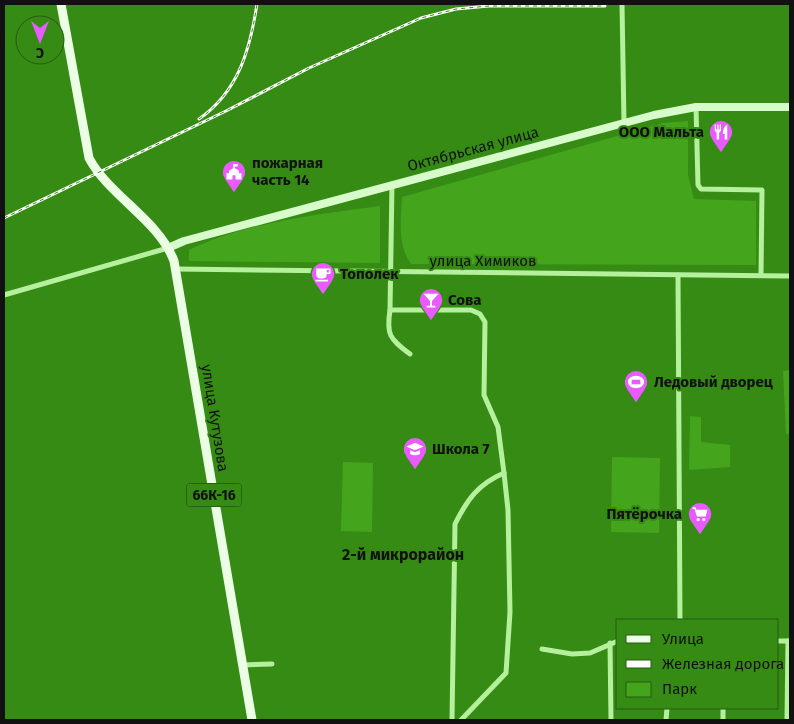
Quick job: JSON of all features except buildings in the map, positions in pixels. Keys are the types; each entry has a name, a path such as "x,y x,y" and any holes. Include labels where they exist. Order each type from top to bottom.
{"main road":[{"name":"66К-16","path":"61,4 88,158 100,177 144,220 168,248 176,269"},
{"name":"Октябрьская улица","path":"168,248 184,241 624,123 696,107 790,107"},
{"name":"улица Кутузова","path":"176,269 252,720"}],"street":[{"path":"622,4 624,123"},
{"path":"696,107 698,185 701,189 762,190 761,275"},
{"path":"392,184 388,333 395,343 410,354"},
{"path":"4,295 168,248"},
{"name":"улица Химиков","path":"176,269 390,273 790,276"},
{"path":"678,275 680,619"},
{"path":"390,310 471,310 480,314 485,322 484,395 498,427 504,472 508,510 510,612 506,673 462,720"},
{"path":"452,720 455,524 467,499 494,477 504,472"},
{"path":"788,720 789,641"},
{"path":"542,649 554,653 581,654 590,653 616,642"},
{"path":"610,643 611,720"},
{"path":"242,665 272,664"}],"green space":[{"path":"688,121 688,175 694,199 756,201 756,265 411,264 407,257 401,232 402,197 663,123"},
{"path":"380,206 380,263 189,261 189,250 257,226 332,212"},
{"path":"790,370 790,434 786,434 783,371"},
{"path":"690,416 701,417 701,442 730,445 730,467 689,470"},
{"path":"612,457 660,458 659,533 611,532"},
{"path":"343,462 373,463 372,532 341,531"}],"railway":[{"path":"199,119 213,108 233,82 251,37 257,4"},
{"path":"4,218 226,111 309,68 421,18 456,9 489,6 605,6"}],"place":[{"name":"ООО Мальта","path":"721,153"},
{"name":"пожарная часть 14","path":"234,193"},
{"name":"Тополек","path":"323,295"},
{"name":"Сова","path":"431,321"},
{"name":"Ледовый дворец","path":"636,403"},
{"name":"Школа 7","path":"415,470"},
{"name":"Пятёрочка","path":"700,535"}],"district":[{"name":"2-й микрорайон","path":"403,554"}]}
